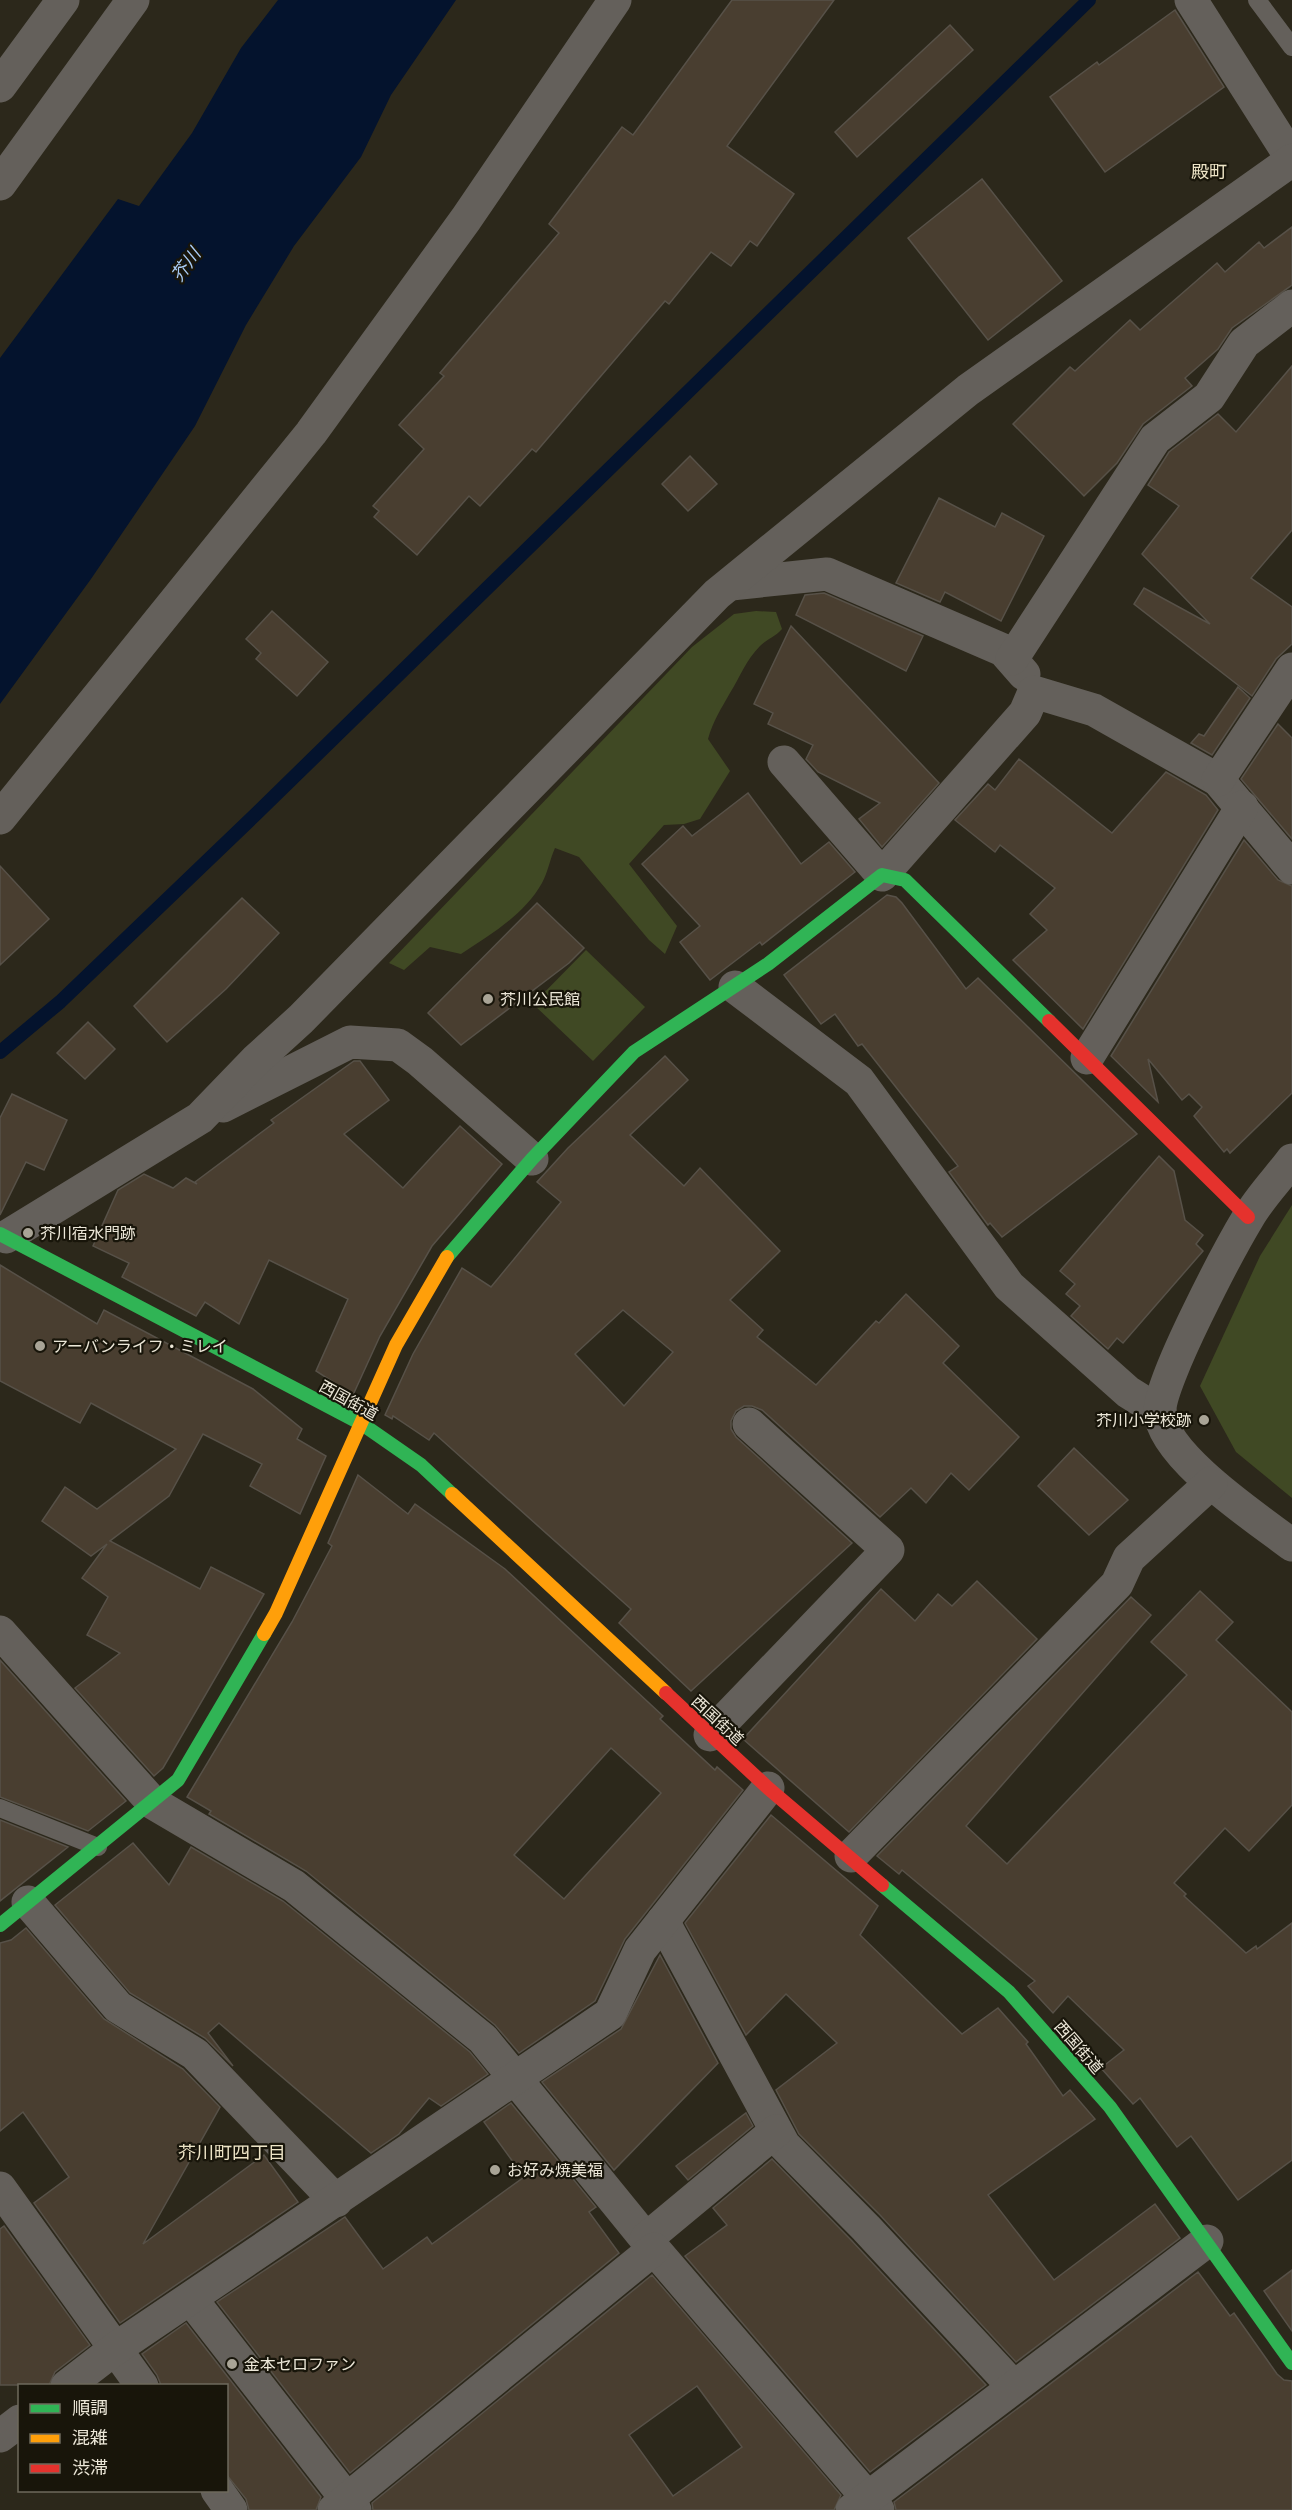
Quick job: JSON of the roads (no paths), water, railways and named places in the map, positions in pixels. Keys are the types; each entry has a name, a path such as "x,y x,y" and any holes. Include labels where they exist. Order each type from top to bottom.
{"street":[{"path":"0,86 63,0"},
{"path":"0,184 133,0"},
{"path":"0,818 311,433 466,219 615,0"},
{"path":"200,1118 256,1060 301,1019 695,614 968,390 1292,159 1191,0"},
{"path":"1012,659 1155,439 1209,397 1244,343 1292,306"},
{"path":"731,584 826,574 1003,650 1022,670 1034,692 1094,710 1218,780 1292,868"},
{"path":"1218,780 1292,669"},
{"path":"0,1924 153,1803 178,1780 276,1613 396,1345 448,1255 532,1159 634,1052 735,987 882,876 1025,713 1034,692"},
{"path":"784,762 882,876 905,880 1248,1217"},
{"path":"1087,1058 1242,807"},
{"path":"735,987 860,1081 1009,1286 1128,1392 1160,1413 1169,1434 1187,1461 1211,1483 1292,1545"},
{"path":"3,1236 200,1118 350,1042 374,1041 398,1045 420,1061 532,1159"},
{"path":"1160,1413 1172,1366 1248,1217 1292,1160"},
{"name":"西国街道","path":"3,1236 362,1424 421,1465 768,1788 1009,1992 1110,2107 1292,2363"},
{"path":"710,1735 888,1550 749,1424"},
{"path":"851,1856 1118,1584 1129,1558 1211,1483"},
{"path":"0,1632 153,1803 294,1886 483,2039 866,2506 1013,2386 1207,2241"},
{"path":"68,2384 115,2349 518,2079 610,2014 640,1950 768,1788"},
{"path":"28,1902 118,2007 195,2054 336,2201"},
{"path":"663,1921 784,2145 866,2228 1013,2386"},
{"path":"191,2299 345,2507 650,2244 776,2131"},
{"path":"0,2188 140,2384"},
{"path":"0,2436 18,2422"},
{"path":"218,2492 231,2510"}],"lane":[{"path":"1257,0 1292,46"},
{"path":"0,1808 98,1847"}],"water":[{"name":"芥川","path":"278,0 456,0 391,95 361,157 294,246 246,325 195,426 91,579 0,704 0,358 118,199 139,206 192,133 241,48"}],"waterway":[{"path":"0,1052 60,1002 256,814 1089,0"}],"place":[{"name":"芥川公民館","path":"488,999"},
{"name":"芥川宿水門跡","path":"28,1233"},
{"name":"アーバンライフ・ミレイ","path":"40,1346"},
{"name":"芥川小学校跡","path":"1204,1420"},
{"name":"お好み焼美福","path":"495,2170"},
{"name":"金本セロファン","path":"232,2364"}],"district":[{"name":"殿町","path":"1209,172"},
{"name":"芥川町四丁目","path":"232,2153"}]}
